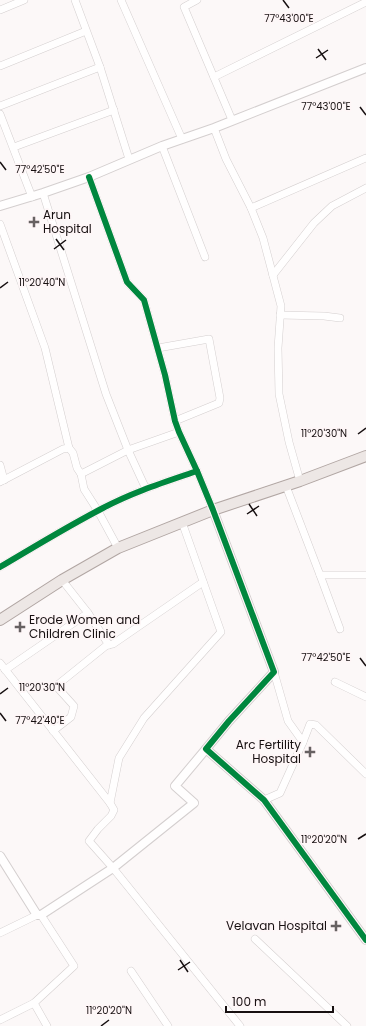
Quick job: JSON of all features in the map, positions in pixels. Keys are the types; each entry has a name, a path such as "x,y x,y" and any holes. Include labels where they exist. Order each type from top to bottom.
{"main road":[{"path":"0,620 62,580 118,548 213,510 286,486 366,456"}],"street":[{"path":"0,10 24,0"},
{"path":"75,0 100,67 129,160"},
{"path":"121,0 182,139"},
{"path":"197,0 182,3 232,120"},
{"path":"214,77 366,2"},
{"path":"0,66 86,32"},
{"path":"0,106 100,67"},
{"path":"0,206 43,194 162,146 214,128 366,68"},
{"path":"14,147 114,110"},
{"path":"0,114 32,197"},
{"path":"214,128 226,159 251,208 263,238 281,306 278,348 279,394 289,442 300,481"},
{"path":"162,146 206,257"},
{"path":"251,208 366,158"},
{"path":"88,177 127,282 144,300 165,375 175,421 213,510 274,672 288,721 303,742"},
{"path":"273,275 314,223 332,206 366,188"},
{"path":"43,194 106,394 128,450 146,489"},
{"path":"0,224 45,348 69,448 73,453 77,468 81,474 84,489 118,548"},
{"path":"280,315 340,318"},
{"path":"158,348 209,339 220,398 219,403 175,421"},
{"path":"81,474 128,450 179,432"},
{"path":"0,465 2,481 63,449 69,448"},
{"path":"0,567 98,511 146,489 197,471"},
{"path":"286,486 340,629"},
{"path":"110,803 119,758 144,718 221,632 182,522"},
{"path":"320,575 366,575"},
{"path":"62,580 109,645"},
{"path":"53,731 71,717 74,706 56,686 107,646 113,644 203,582"},
{"path":"5,670 88,614"},
{"path":"0,663 114,810 111,816 89,841 113,868 240,1026"},
{"path":"0,933 39,915 113,868 194,803 175,786 229,721 274,672"},
{"path":"335,682 366,697"},
{"path":"264,800 280,793 310,724 316,725 366,774"},
{"path":"206,749 264,800 366,940"},
{"path":"0,856 74,966 34,1003 0,1020"},
{"path":"255,939 347,1026"},
{"path":"130,971 168,1026"},
{"path":"34,1003 47,1026"}],"cycle path":[{"path":"0,567 64,529 114,502 197,471 175,421 165,375 144,300 127,282 89,177"},
{"path":"197,471 274,672 229,721 206,749 264,800 366,940"}],"place":[{"name":"Arun Hospital","path":"34,222"},
{"name":"Erode Women and Children Clinic","path":"20,627"},
{"name":"Arc Fertility Hospital","path":"310,752"},
{"name":"Velavan Hospital","path":"336,926"}]}
